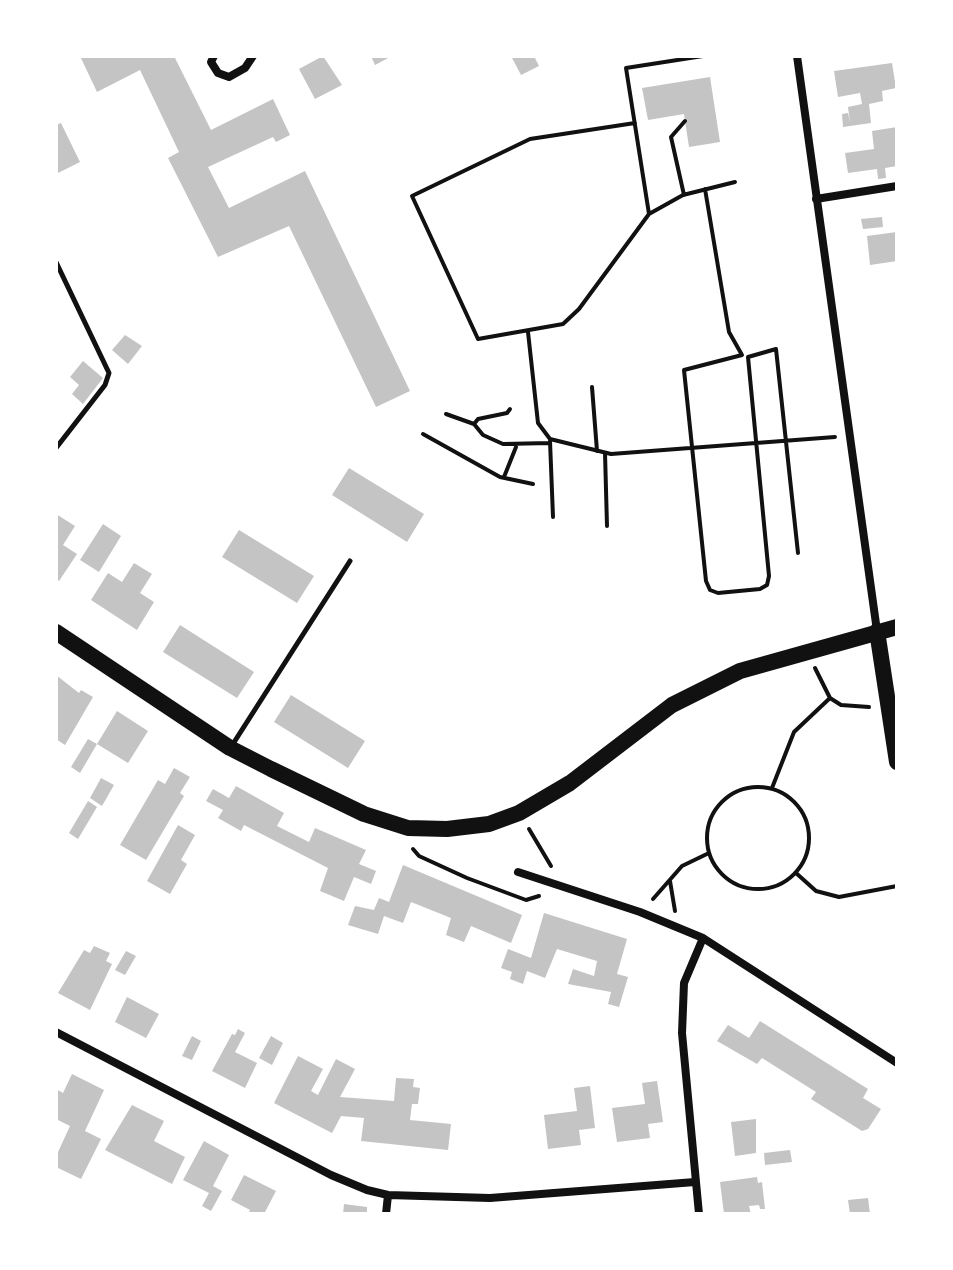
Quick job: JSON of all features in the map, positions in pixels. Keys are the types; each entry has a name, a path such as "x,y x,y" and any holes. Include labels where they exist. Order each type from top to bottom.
{"main road":[{"path":"56,632 230,748 364,814 408,828 447,829 489,824 519,813 570,783 672,705 740,671 897,627"},
{"path":"877,631 897,762"}],"street":[{"path":"214,56 211,62 218,73 229,77 245,68 253,56"},
{"path":"797,56 877,631"},
{"path":"816,199 897,186"},
{"path":"518,872 640,912 703,938 897,1063"},
{"path":"699,1214 682,1033 684,983 703,938"},
{"path":"56,1032 331,1175 388,1195 490,1198 695,1182"},
{"path":"386,1214 388,1195"}],"lane":[{"path":"56,262 109,373 105,385 56,448"},
{"path":"230,748 350,561"}],"path":[{"path":"654,56 655,63"},
{"path":"649,214 626,68 703,56"},
{"path":"684,195 671,137 685,121"},
{"path":"635,123 530,139 412,196 478,339 563,324 579,309 649,214 684,195 735,182"},
{"path":"705,189 729,332 742,355 684,370 706,581 710,590 718,593 760,589 767,585 769,576 748,357 776,349 798,553"},
{"path":"528,332 538,423 550,441 553,517"},
{"path":"592,387 597,451"},
{"path":"474,424 478,419 507,413 510,409"},
{"path":"446,414 474,424 483,435 516,447 550,441 605,453 787,442 849,435"},
{"path":"423,434 504,477 533,484"},
{"path":"504,477 516,447"},
{"path":"605,453 607,526"},
{"path":"811,650 818,679 830,698 857,709 887,703"},
{"path":"772,788 794,732 830,698"},
{"path":"772,788 787,795 800,808 808,824 808,849 796,873 770,888 739,886 726,878 709,853 709,822 716,808 741,789 772,788"},
{"path":"408,828 410,846 419,856 467,878 526,900 565,888 519,813"},
{"path":"640,912 682,866 709,853"},
{"path":"796,873 816,891 839,897 897,886"},
{"path":"670,881 677,927"}],"building":[{"path":"80,56 174,56 211,130 273,99 290,135 276,142 273,137 208,167 229,208 305,171 410,391 376,407 289,226 218,257 168,158 179,152 140,70 97,92"},
{"path":"323,56 342,85 315,99 299,69"},
{"path":"371,56 392,56 375,65"},
{"path":"511,56 534,56 539,66 521,75"},
{"path":"892,63 896,88 882,91 883,101 869,104 871,123 843,127 842,114 848,113 850,122 848,107 862,104 860,93 838,97 834,71"},
{"path":"710,77 720,142 689,147 684,114 648,120 642,88"},
{"path":"61,123 80,162 56,174 56,125"},
{"path":"897,127 897,166 885,168 886,178 878,179 877,169 848,173 845,153 874,149 872,131"},
{"path":"882,217 883,227 863,229 861,219"},
{"path":"897,232 897,261 870,265 867,236"},
{"path":"125,335 142,346 128,364 112,350"},
{"path":"83,361 103,378 83,404 72,394 79,385 70,377"},
{"path":"349,468 424,514 407,542 332,495"},
{"path":"56,514 75,526 63,545 77,554 59,581 56,579"},
{"path":"103,524 121,536 99,572 80,560"},
{"path":"239,530 314,576 297,603 222,557"},
{"path":"134,563 152,574 140,593 154,602 137,630 91,600 108,573 122,582"},
{"path":"180,625 254,672 237,698 163,652"},
{"path":"56,675 79,693 81,690 93,697 65,745 56,739"},
{"path":"291,695 365,741 348,768 274,722"},
{"path":"117,711 148,731 128,763 97,744"},
{"path":"88,739 97,744 80,773 71,767"},
{"path":"174,768 190,777 180,793 184,796 146,860 120,845 158,780 165,784"},
{"path":"101,778 114,785 102,806 90,798"},
{"path":"236,786 284,813 277,826 309,842 315,828 366,850 359,864 376,871 371,884 354,877 344,901 320,891 328,868 244,825 241,831 218,818 223,810 206,801 213,789 229,798"},
{"path":"88,801 97,807 78,839 69,833"},
{"path":"178,825 195,835 181,860 187,864 170,894 147,881"},
{"path":"403,865 522,915 511,943 471,926 464,942 446,935 451,918 411,902 403,923 384,916 378,934 348,925 355,906 374,910 379,898 389,902"},
{"path":"544,913 627,939 617,974 628,977 619,1007 608,1004 611,992 568,984 573,969 594,976 597,961 557,949 545,978 527,971 523,984 510,979 512,972 501,968 508,949 531,958"},
{"path":"94,946 110,953 106,961 112,964 90,1010 58,993 84,950 90,953"},
{"path":"126,951 136,956 125,975 115,970"},
{"path":"127,997 159,1014 146,1038 115,1022"},
{"path":"760,1021 868,1089 863,1098 881,1109 868,1129 862,1131 811,1099 816,1092 762,1058 757,1064 717,1041 728,1025 749,1038"},
{"path":"238,1029 245,1033 235,1052 257,1063 245,1088 212,1071 232,1034 235,1035"},
{"path":"192,1036 201,1041 192,1060 182,1056"},
{"path":"271,1036 283,1043 272,1065 259,1058"},
{"path":"298,1056 323,1069 311,1091 318,1095 336,1059 355,1069 340,1097 394,1101 396,1078 414,1079 413,1087 420,1088 418,1104 412,1104 410,1120 451,1124 448,1150 361,1141 364,1118 341,1116 332,1133 274,1103"},
{"path":"72,1074 104,1090 85,1131 101,1139 81,1179 56,1167 58,1152 70,1126 56,1119 56,1089 63,1093"},
{"path":"657,1081 663,1122 648,1124 650,1138 617,1142 612,1108 645,1104 642,1083"},
{"path":"590,1086 595,1128 579,1130 581,1145 548,1149 544,1115 577,1111 574,1088"},
{"path":"132,1105 164,1121 154,1141 185,1157 172,1184 105,1150"},
{"path":"756,1119 756,1153 735,1156 731,1122"},
{"path":"204,1141 229,1155 213,1186 222,1191 211,1211 202,1206 209,1193 183,1180"},
{"path":"790,1150 792,1162 765,1165 764,1153"},
{"path":"244,1175 276,1191 264,1214 248,1214 250,1210 231,1200"},
{"path":"757,1177 758,1183 762,1182 765,1209 760,1209 759,1205 749,1206 751,1214 724,1214 720,1182"},
{"path":"868,1198 870,1214 850,1214 848,1200"},
{"path":"344,1204 367,1207 367,1214 343,1214"}]}
